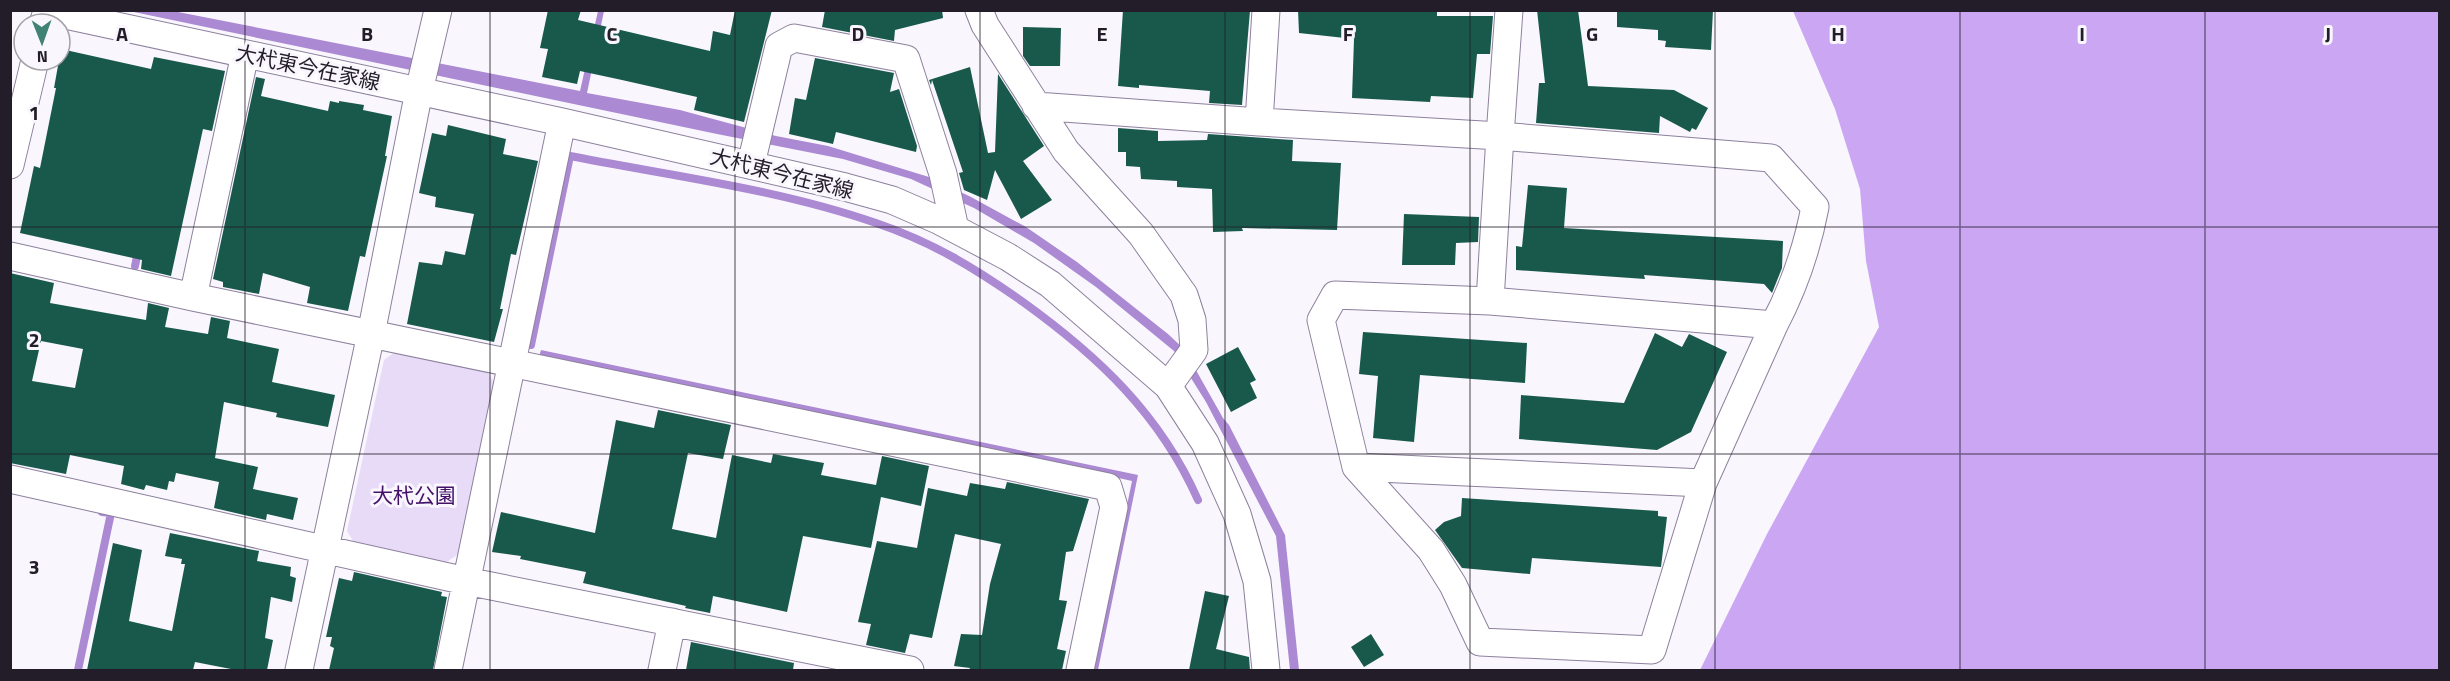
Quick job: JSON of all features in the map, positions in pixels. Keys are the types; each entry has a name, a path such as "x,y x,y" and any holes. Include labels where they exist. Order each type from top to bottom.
{"street":[{"name":"大杙東今在家線","path":"46,10 562,122 756,144 892,200 955,229 1050,284 1168,386 1205,443 1237,514 1257,580 1266,670"},
{"path":"299,670 371,334 419,91 438,10"},
{"path":"978,10 985,25 1066,151 1141,234 1184,296 1192,320 1194,350 1168,386"},
{"path":"1259,122 1266,10"},
{"path":"1490,301 1509,10"},
{"path":"756,144 779,46 794,38 906,59 943,174 955,229"},
{"path":"193,297 245,54"},
{"path":"10,165 32,72"},
{"path":"1036,106 1500,136 1771,158 1815,207 1808,241 1791,292 1774,324 1703,483 1652,651 1480,642 1453,585 1431,550 1356,467 1321,320 1335,295 1490,301 1774,324"},
{"path":"448,670 562,122"},
{"path":"10,256 193,297 1108,487 1114,507 1080,670"},
{"path":"1356,467 1703,483"},
{"path":"10,479 466,581 910,670"},
{"path":"662,670 672,622"}],"green space":[{"name":"大杙公園","path":"395,352 486,370 495,384 460,553 445,563 355,544 347,531 384,360"}],"shaded area":[{"path":"129,11 173,11 580,91 598,11 604,11 587,93 680,110 776,136 828,146 929,177 1026,227 1077,262 1184,349 1229,425 1285,535 1299,670 1290,670 1276,536 1206,402 1174,351 1096,287 1034,243 974,208 911,179 843,159"},
{"path":"1793,11 2439,11 2439,670 1700,670 1767,534 1879,327 1866,261 1860,189 1835,109"},
{"path":"541,350 1138,475 1098,670 1093,670 1132,481 967,444 539,357"}],"building":[{"path":"548,10 581,10 578,20 710,51 713,31 730,35 735,10 772,10 744,122 694,110 697,97 622,80 580,71 577,84 542,77 548,49 540,48"},
{"path":"825,10 942,10 943,18 895,30 894,41 822,27"},
{"path":"1123,10 1250,11 1242,105 1209,103 1210,91 1139,85 1139,88 1118,86"},
{"path":"1298,10 1437,10 1437,16 1493,16 1490,54 1477,54 1473,98 1431,96 1430,102 1352,98 1354,39 1299,33"},
{"path":"1537,10 1578,10 1588,86 1674,90 1708,108 1696,130 1692,128 1690,132 1660,116 1659,133 1536,123 1539,83 1545,83"},
{"path":"1617,10 1713,10 1711,50 1665,47 1666,41 1658,40 1658,30 1617,27"},
{"path":"1023,27 1061,28 1060,66 1030,66 1023,56"},
{"path":"72,51 151,69 154,57 225,71 212,131 203,129 171,276 141,269 142,260 20,233 34,166 40,168 56,88 54,88 57,72 72,72"},
{"path":"815,58 894,73 890,92 899,89 917,146 916,152 836,132 833,144 789,134 795,98 806,100"},
{"path":"970,67 988,153 995,152 998,74 1044,146 1023,161 1052,200 1021,219 995,170 987,200 964,190 959,173 963,172 932,80 931,85 929,80"},
{"path":"256,77 265,79 261,96 328,111 330,101 339,103 339,101 364,105 363,110 392,116 385,156 387,156 365,257 360,256 348,311 307,303 310,287 263,273 259,294 223,287 223,282 213,279"},
{"path":"448,125 506,139 503,154 538,161 516,255 511,254 500,309 503,309 494,342 407,324 419,262 442,265 445,251 465,255 474,214 435,207 436,197 419,193 432,133 446,136"},
{"path":"1118,128 1158,131 1158,141 1207,140 1208,134 1293,140 1292,161 1341,163 1337,230 1242,228 1243,231 1213,232 1212,189 1177,187 1177,181 1141,179 1140,167 1126,166 1126,152 1118,152"},
{"path":"1528,185 1567,188 1564,228 1783,241 1782,268 1772,293 1764,284 1644,275 1645,279 1516,270 1516,246 1522,247"},
{"path":"1404,214 1479,217 1478,242 1456,243 1455,265 1402,265"},
{"path":"10,273 54,283 50,303 146,320 148,303 169,308 165,327 208,334 211,317 230,321 227,338 279,349 272,382 335,395 328,427 276,417 277,413 224,402 215,458 258,467 253,489 298,498 293,520 267,514 266,520 214,508 219,482 176,473 174,482 169,481 167,490 146,485 144,490 121,484 124,466 70,455 66,474 10,463","holes":["41,341 83,349 75,388 32,381"]},
{"path":"1363,332 1527,343 1525,383 1420,375 1414,442 1373,438 1378,376 1359,374"},
{"path":"1655,333 1682,347 1689,334 1727,352 1691,432 1657,450 1519,439 1521,395 1624,403"},
{"path":"1238,347 1256,380 1250,383 1257,398 1231,412 1206,364"},
{"path":"658,410 731,425 723,459 688,453 672,529 716,538 732,455 771,463 773,454 824,463 821,475 876,485 882,456 929,466 921,506 881,497 871,548 803,536 787,612 713,596 710,613 685,608 686,606 583,583 586,572 520,559 521,556 492,552 501,512 595,533 616,420 654,428"},
{"path":"1007,482 1089,499 1073,551 1066,552 1059,600 1067,601 1057,649 1066,651 1062,670 969,670 970,668 954,666 961,634 982,635 990,584 1001,544 955,534 932,638 910,634 905,653 866,645 871,624 858,622 877,541 917,548 928,488 967,496 970,483 1005,489"},
{"path":"1462,498 1658,511 1658,516 1667,517 1661,567 1532,558 1530,574 1462,568 1435,530 1444,522 1461,516"},
{"path":"170,533 259,551 257,561 291,567 290,576 296,578 292,602 271,597 265,638 273,640 267,670 236,670 195,662 193,670 87,670 113,543 142,550 129,621 172,631 185,564 181,564 182,559 165,556"},
{"path":"354,572 442,592 441,596 447,597 433,670 329,670 334,648 330,646 332,637 326,637 339,578 352,581"},
{"path":"1205,591 1229,596 1216,649 1249,657 1250,670 1189,670"},
{"path":"1371,634 1384,655 1364,667 1351,647"},
{"path":"691,642 794,663 793,670 686,670"}],"waterway":[{"path":"531,345 570,156 763,192 839,211 896,230 952,257 1023,302 1077,344 1124,389 1165,440 1198,500"},
{"path":"135,266 139,247"},
{"path":"78,670 111,513 102,512"}]}
